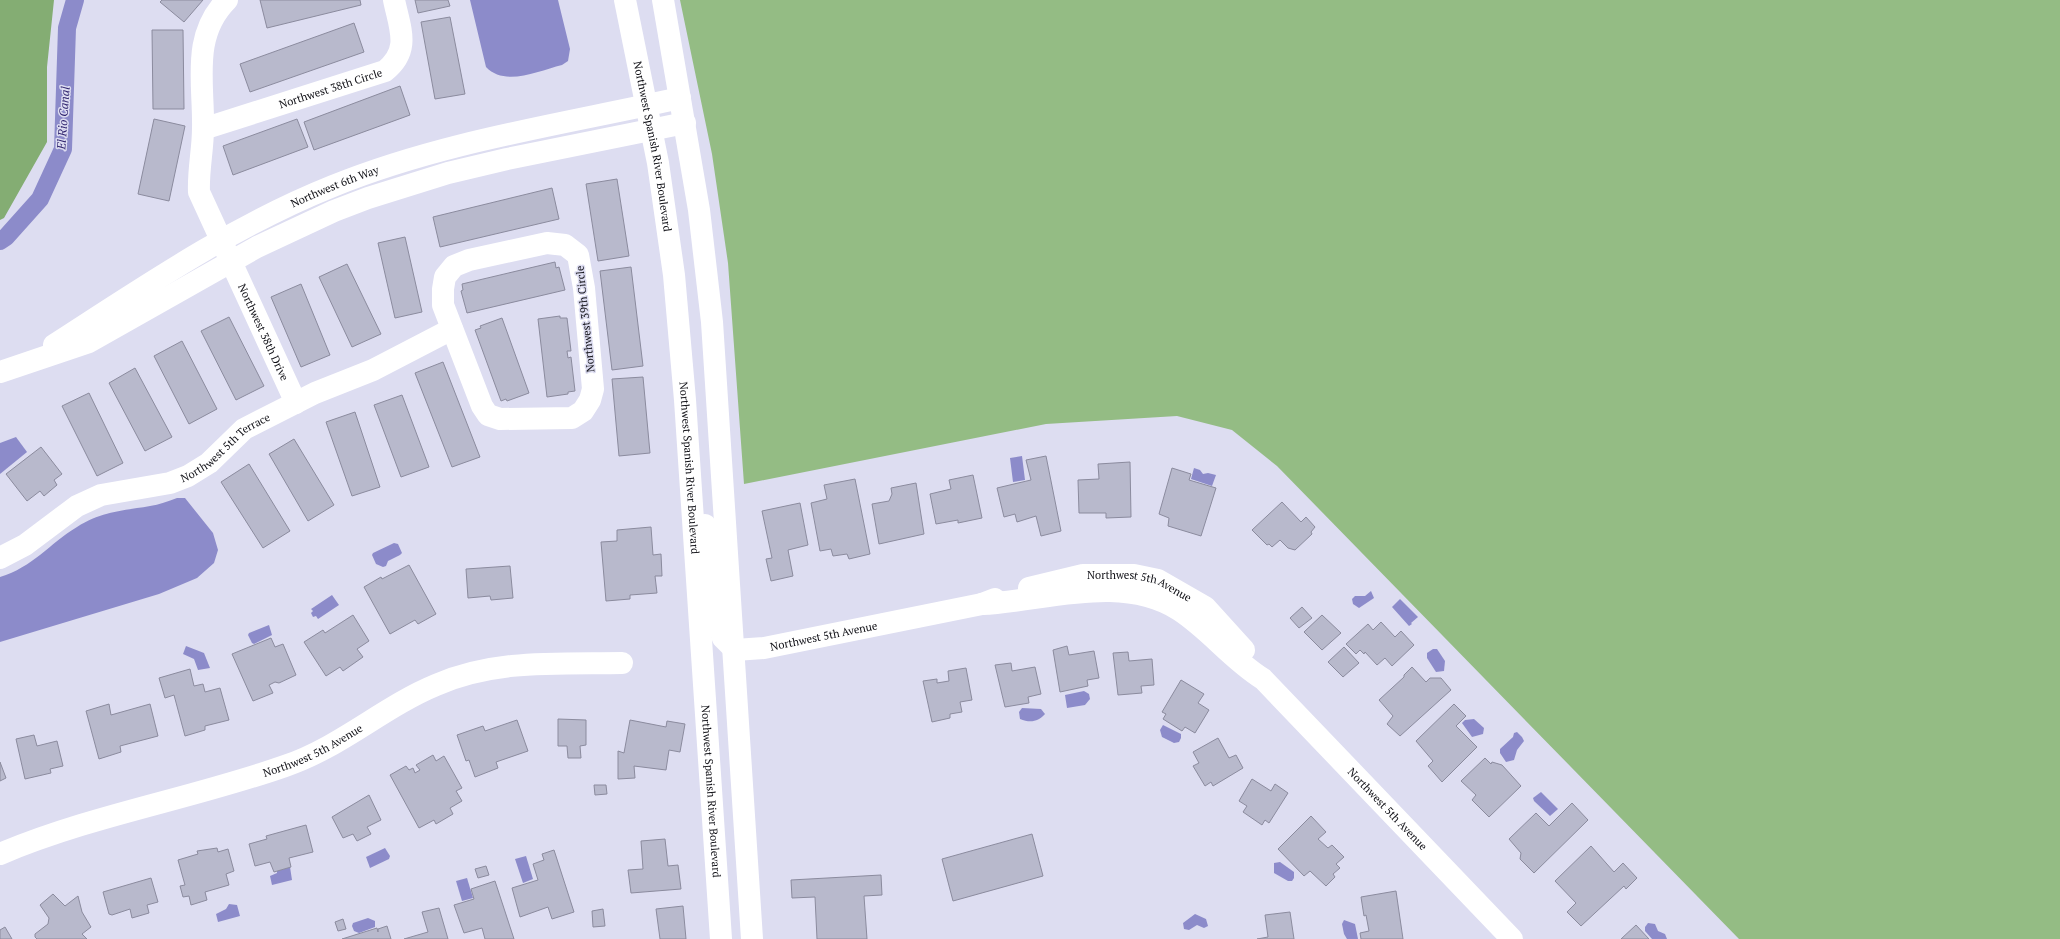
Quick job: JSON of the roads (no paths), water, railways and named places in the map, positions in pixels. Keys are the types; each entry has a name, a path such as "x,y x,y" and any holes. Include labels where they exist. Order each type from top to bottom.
{"street":[{"path":"220,240 199,192 199,167 203,129 201,66 208,28 216,11 227,0"},
{"name":"Northwest 38th Circle","path":"203,129 385,71 395,63 400,52 402,40 394,0"},
{"name":"Northwest Spanish River Boulevard","path":"625,0 652,130 674,275 689,466 721,939"},
{"path":"663,0 699,210 712,322 735,650 752,939"},
{"name":"Northwest 6th Way","path":"25,363 220,240 290,204 333,185 406,160 502,135 680,98"},
{"name":"Northwest 6th Way","path":"0,372 89,342 230,262 334,211 399,188 448,173 507,159 685,123"},
{"name":"Northwest 38th Drive","path":"220,240 296,403"},
{"name":"Northwest 39th Circle","path":"547,243 565,245 578,255 584,288 593,389 590,400 583,411 572,418 500,419 488,415 482,406 452,329 443,305 443,289 445,276 454,266 469,260 547,243"},
{"name":"Northwest 5th Terrace","path":"0,558 25,546 77,506 102,495 170,483 188,476 209,463 244,430 315,393 367,373 452,329"},
{"path":"689,466 709,544 717,627 723,638 735,650"},
{"name":"Northwest 5th Avenue","path":"735,650 764,648 982,604 1011,603 1101,590 1122,591 1143,595 1178,609 1197,623 1246,668 1263,679 1512,939"},
{"name":"Northwest 5th Avenue","path":"0,854 26,843 84,824 255,777 293,763 330,746 407,699 436,685 466,674 497,667 529,664 622,663"}],"water":[{"path":"470,0 558,0 570,49 568,61 562,65 522,76 512,77 494,73 486,67"},
{"path":"16,437 27,452 0,474 0,443"},
{"path":"1022,456 1025,480 1013,482 1010,458"},
{"path":"1194,468 1200,470 1203,474 1208,473 1216,475 1212,486 1191,479"},
{"path":"177,498 185,498 213,533 218,550 214,563 197,578 159,594 0,642 0,577 12,573 22,567 86,522 112,512 157,505"},
{"path":"394,543 398,544 402,553 388,561 386,566 383,567 376,564 372,555 373,553"},
{"path":"1371,591 1374,598 1359,608 1353,604 1352,599 1355,596 1365,596"},
{"path":"332,595 339,605 318,619 316,616 313,617 311,613 313,611 311,609"},
{"path":"1400,599 1418,617 1409,626 1392,607"},
{"path":"269,625 272,635 254,644 252,643 248,635 249,633"},
{"path":"186,646 204,653 210,668 198,670 194,659 183,654"},
{"path":"1433,649 1437,649 1445,661 1444,671 1436,672 1427,658 1427,653"},
{"path":"1084,691 1089,694 1090,699 1085,705 1067,708 1065,695"},
{"path":"1022,708 1041,709 1045,714 1037,720 1030,721 1020,719 1019,712"},
{"path":"1474,719 1484,728 1483,734 1472,737 1462,723 1465,720"},
{"path":"1163,725 1181,734 1179,742 1174,743 1162,737 1160,730"},
{"path":"1517,732 1524,741 1517,750 1514,760 1506,762 1500,753 1500,749 1513,737 1514,733"},
{"path":"1541,792 1558,809 1550,816 1534,801 1533,798"},
{"path":"385,848 390,856 389,859 370,868 366,857"},
{"path":"526,856 533,879 523,883 515,859"},
{"path":"1280,862 1294,872 1294,878 1292,881 1288,881 1274,873 1274,863"},
{"path":"290,867 292,880 272,885 270,876 277,873 277,871"},
{"path":"467,878 473,898 462,901 456,881"},
{"path":"229,904 237,905 240,916 218,922 216,914 226,909"},
{"path":"1195,914 1206,919 1208,926 1204,928 1197,925 1189,930 1184,929 1183,923"},
{"path":"368,918 375,921 375,927 359,933 354,931 352,926 353,923"},
{"path":"1344,920 1355,924 1358,939 1347,939 1344,934 1342,924"},
{"path":"1648,923 1655,924 1658,931 1665,934 1667,939 1652,939 1645,931 1645,927"}],"waterway":[{"name":"El Rio Canal","path":"0,241 6,237 40,199 63,149 67,28 75,0"}]}
